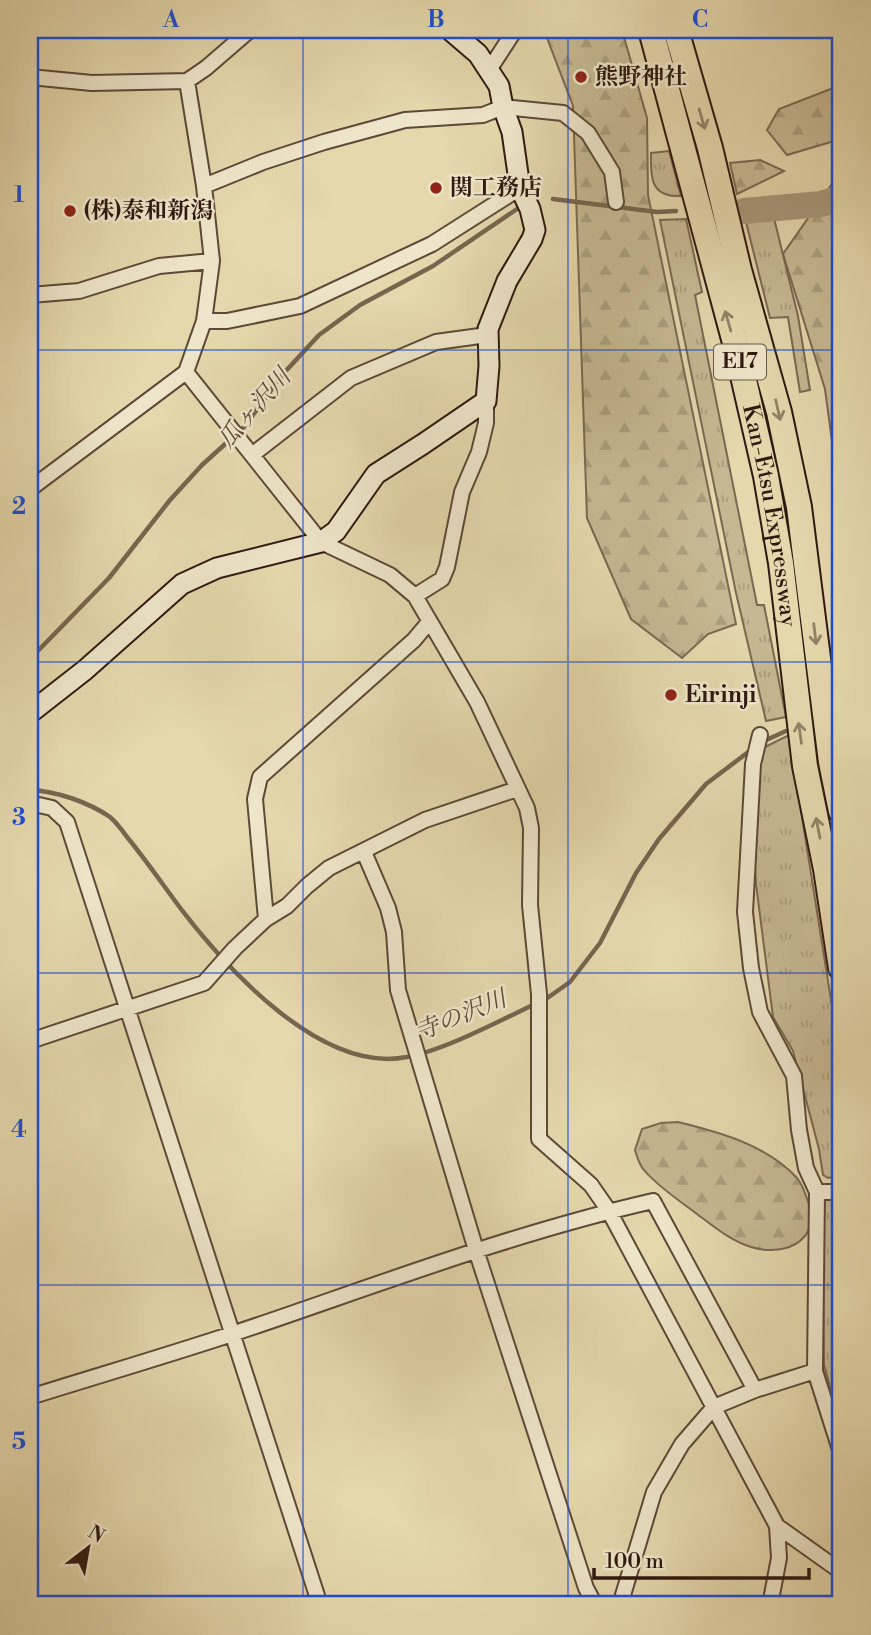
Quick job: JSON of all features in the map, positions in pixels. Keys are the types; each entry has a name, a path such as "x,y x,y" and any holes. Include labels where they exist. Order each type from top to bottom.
{"highway":[{"name":"Kan-Etsu Expressway","path":"651,30 738,354 766,476 781,563 805,766 826,869 841,968"},
{"name":"Kan-Etsu Expressway","path":"676,30 710,148 739,270 779,412 799,507 831,762 841,811"}],"main road":[{"path":"30,713 85,670 182,584 218,568 321,542 336,531 376,474 486,401 489,366 487,335 508,281 535,230 530,209 520,188 512,132 499,86 478,54 450,30"}],"street":[{"path":"489,70 515,30"},
{"path":"30,77 92,83 187,81 206,68 247,31"},
{"path":"30,489 186,372 204,321 212,261 204,186 187,81"},
{"path":"204,186 263,162 347,135 405,120 483,115 503,107 563,113 587,133 612,172 616,202"},
{"path":"204,321 227,321 300,306 432,244 520,188"},
{"path":"30,295 79,291 159,266 212,261"},
{"path":"252,455 351,379 436,342 487,335"},
{"path":"186,372 321,542 390,575 415,596 477,702 527,808 531,828 530,905 539,1001 539,1139 591,1185 609,1211 777,1526 779,1558 771,1605"},
{"path":"415,596 442,579 447,567 462,492 479,452 486,423 486,401"},
{"path":"266,919 255,799 260,777 414,640 429,622"},
{"path":"759,737 754,759 745,912 751,968 760,1012 794,1076 806,1168 817,1192 815,1371 841,1454"},
{"path":"30,1041 204,983 266,919 288,906 329,868 425,820 517,789"},
{"path":"30,803 52,808 67,822 320,1605"},
{"path":"364,852 388,908 394,932 398,990 476,1250 586,1588 594,1605"},
{"path":"817,1192 837,1192"},
{"path":"30,1397 231,1334 476,1250 609,1211 653,1201 755,1390"},
{"path":"620,1605 654,1492 682,1444 714,1407 755,1390 815,1371"},
{"path":"777,1526 836,1568 841,1568"}],"green space":[{"path":"544,30 622,30 647,118 648,195 736,624 708,634 682,658 631,619 587,518 573,106"},
{"path":"841,85 841,139 787,155 767,130 779,109"},
{"path":"669,151 681,196 663,193 652,178 651,153"},
{"path":"760,160 784,171 737,194 730,163"},
{"path":"841,179 841,508 825,389 783,254 834,181"},
{"path":"773,214 798,316 810,390 800,392 788,317 770,318 745,218"},
{"path":"686,219 702,292 695,295 757,605 764,605 786,717 766,721 736,593 660,220"},
{"path":"789,735 841,1063 841,1175 828,1178 823,1175 819,1149 793,1051 773,1017 756,884 752,817 763,748"},
{"path":"678,1122 726,1135 757,1148 797,1178 811,1211 811,1223 800,1241 778,1250 765,1250 744,1244 716,1228 649,1176 641,1166 635,1150 642,1129 661,1123"},
{"path":"841,1195 841,1427 824,1365 822,1200"}],"waterway":[{"name":"瓜ヶ沢川","path":"744,211 821,204 841,198"},
{"name":"瓜ヶ沢川","path":"553,199 657,212 676,211"},
{"name":"瓜ヶ沢川","path":"30,659 109,578 170,500 202,465 244,427 283,374 319,335 360,305 433,266 520,207"},
{"name":"寺の沢川","path":"764,741 791,731"},
{"name":"寺の沢川","path":"543,1001 570,982 600,943 636,873 659,839 706,784 751,750"},
{"name":"寺の沢川","path":"30,790 72,798 110,817 224,960 280,1012 311,1034 342,1050 375,1058 407,1057 455,1042 535,1004"}],"place":[{"name":"熊野神社","path":"581,77"},
{"name":"関工務店","path":"436,188"},
{"name":"(株)泰和新潟","path":"70,211"},
{"name":"Eirinji","path":"671,695"}]}
